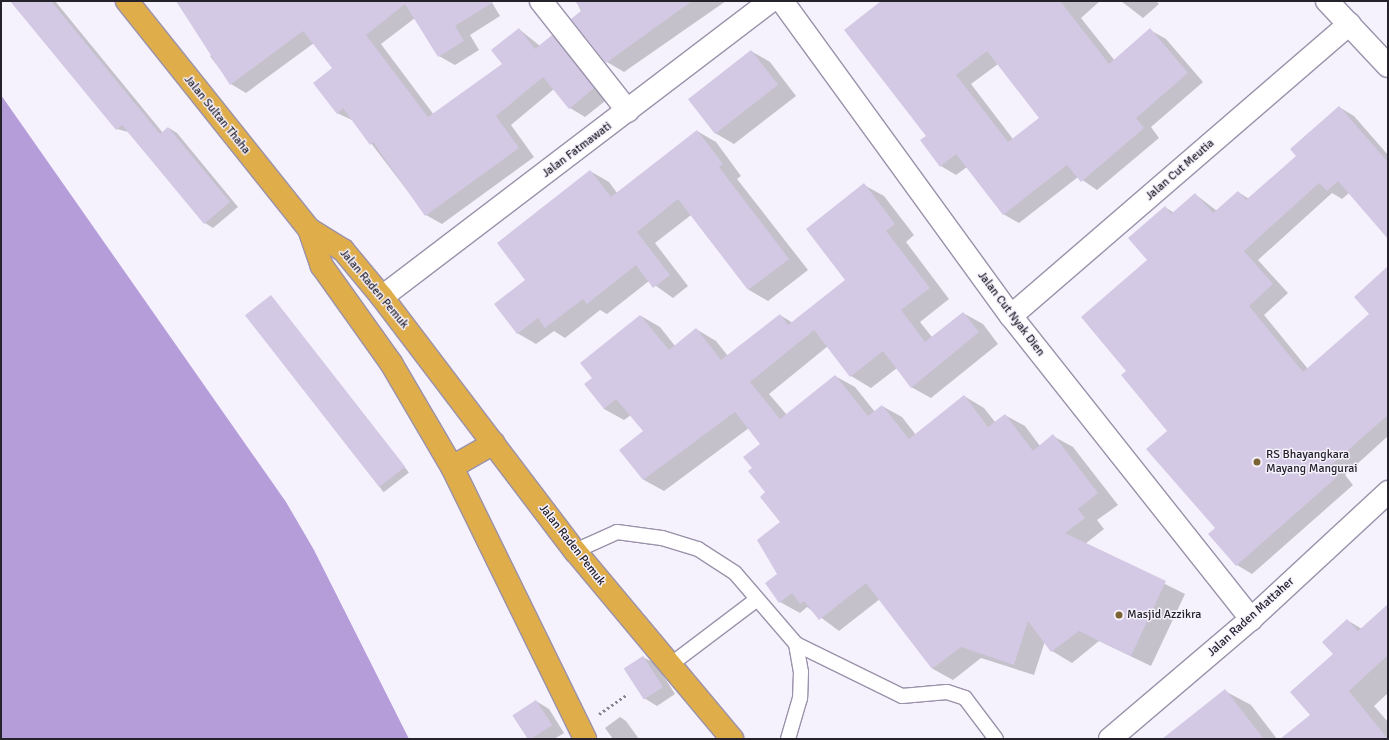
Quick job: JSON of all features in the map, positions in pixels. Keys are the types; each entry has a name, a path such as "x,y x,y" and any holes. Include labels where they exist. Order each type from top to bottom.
{"highway":[{"name":"Jalan Sultan Thaha","path":"127,1 309,229"},
{"name":"Jalan Raden Pemuk","path":"309,229 343,250 382,297 575,551 732,739"},
{"name":"Jalan Raden Pemuk","path":"309,229 322,266 391,363 452,467 582,734"},
{"path":"452,467 494,443"}],"street":[{"path":"541,1 628,111"},
{"name":"Jalan Fatmawati","path":"382,297 628,111 770,1"},
{"name":"Jalan Cut Nyak Dien","path":"782,1 1011,316 1251,619"},
{"path":"1327,1 1388,66"},
{"name":"Jalan Cut Meutia","path":"1011,316 1349,24"},
{"name":"Jalan Raden Mattaher","path":"1110,739 1251,619 1388,492"}],"lane":[{"path":"575,551 617,532 662,538 698,549 729,569 796,644 902,696 948,692 964,698 996,739"},
{"path":"670,665 756,600"},
{"path":"788,739 800,698 801,672 796,644"}],"path":[{"path":"582,734 628,694"}],"shaded area":[{"path":"1,95 286,502 314,550 409,739 1,739"}],"building":[{"path":"10,1 51,1 160,134 168,127 230,202 204,224 122,125 116,130"},
{"path":"176,1 495,1 455,26 464,41 438,57 405,4 366,35 428,117 502,64 491,50 519,28 535,49 552,35 594,88 569,109 543,77 496,116 519,148 425,216 373,142 370,145 343,108 337,114 313,83 332,68 303,31 230,85"},
{"path":"575,1 692,1 606,63 571,19 582,10"},
{"path":"881,1 1060,1 1109,64 1150,28 1188,73 1136,118 1144,128 1081,182 1067,165 1003,215 956,154 940,167 920,140 926,136 844,30","holes":["987,51 1039,118 1008,142 956,75"]},
{"path":"751,50 778,85 715,134 688,99"},
{"path":"1339,106 1388,162 1388,239 1338,181 1327,191 1319,183 1244,251 1273,284 1249,306 1303,372 1369,314 1354,297 1388,266 1388,415 1330,466 1338,476 1236,566 1208,534 1215,528 1146,449 1167,431 1121,375 1126,371 1081,317 1147,260 1128,238 1165,206 1171,214 1195,193 1213,213 1238,191 1246,200 1296,156 1290,149"},
{"path":"697,130 723,164 719,167 789,259 748,290 678,199 637,232 670,275 653,288 636,265 587,304 583,299 545,328 538,318 517,334 494,304 525,280 497,243 590,170 611,197"},
{"path":"864,183 895,224 886,231 930,288 901,310 925,342 963,312 979,332 911,388 883,351 850,377 814,330 750,382 780,419 835,375 868,416 882,405 909,439 964,395 988,427 1005,414 1033,451 1053,434 1098,493 1078,509 1085,518 1065,533 1166,581 1131,656 1079,631 1051,652 1028,621 1014,665 961,647 932,669 866,583 819,620 804,601 800,604 792,593 779,603 765,583 777,574 757,540 780,522 760,497 765,492 748,471 752,468 743,457 760,444 735,412 643,480 619,450 643,431 616,399 604,409 584,384 592,378 580,363 640,315 669,350 696,328 721,360 780,314 788,325 845,280 806,229"},
{"path":"271,295 405,467 379,487 245,315"},
{"path":"1388,604 1388,655 1349,691 1388,739 1280,739 1310,715 1290,692 1333,654 1322,642 1347,619 1358,631"},
{"path":"643,656 663,687 644,700 624,669"},
{"path":"1225,689 1264,739 1162,739"},
{"path":"536,700 552,725 531,739 528,739 513,715"}],"place":[{"name":"RS Bhayangkara Mayang Mangurai","path":"1257,462"},
{"name":"Masjid Azzikra","path":"1119,615"}]}
